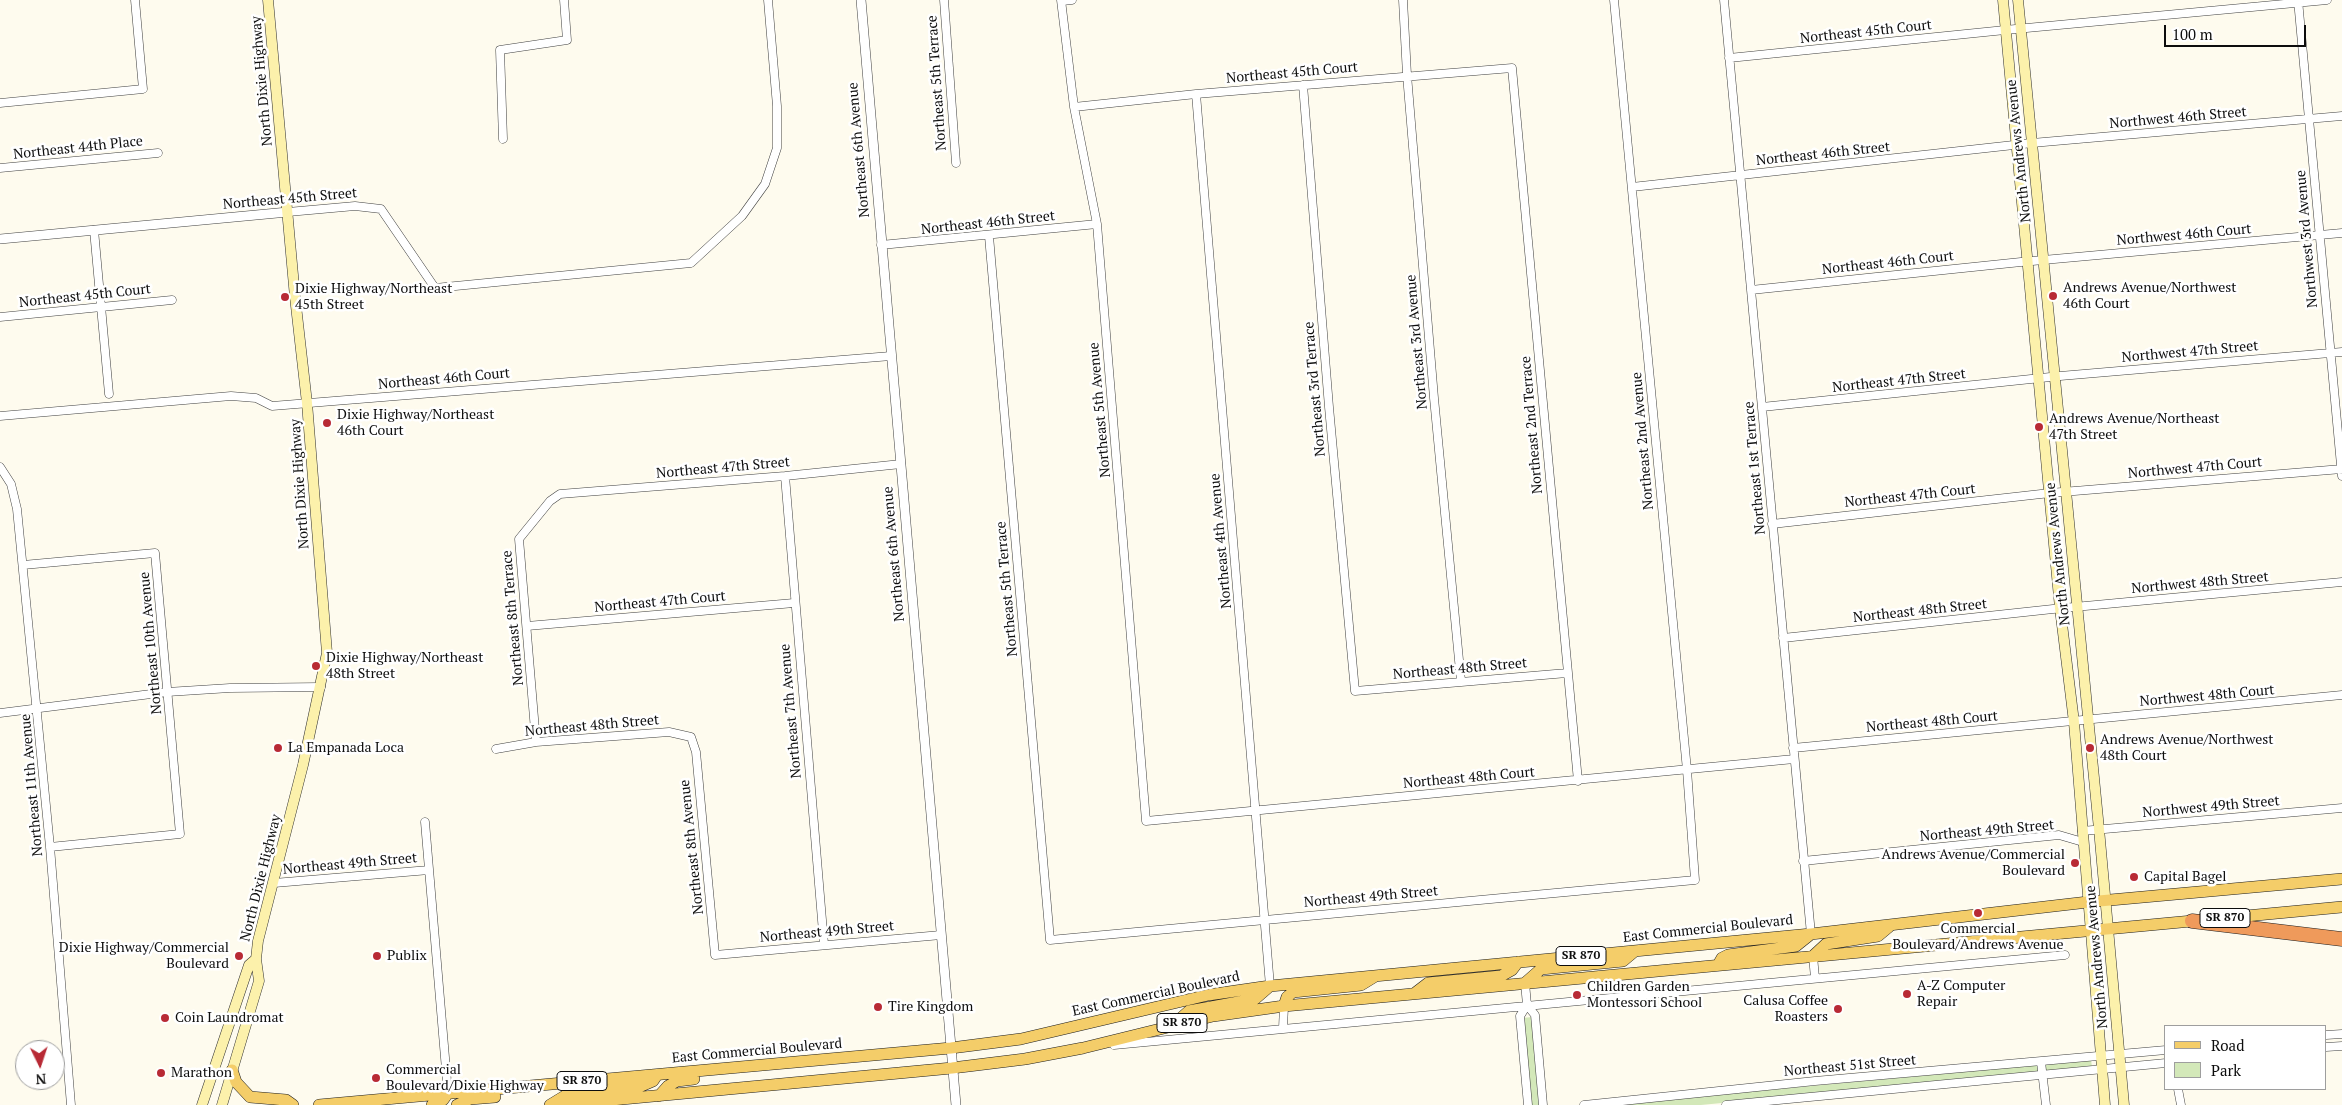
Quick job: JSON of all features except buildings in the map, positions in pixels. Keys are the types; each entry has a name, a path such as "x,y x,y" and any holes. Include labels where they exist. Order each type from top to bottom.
{"highway":[{"path":"2192,921 2342,939"}],"main road":[{"name":"North Dixie Highway","path":"222,1105 259,981 256,959 258,941 274,883 321,686 326,653 307,403 294,297 268,0"},
{"name":"North Andrews Avenue","path":"2003,0 2040,378 2060,608 2074,722 2105,1105"},
{"name":"North Andrews Avenue","path":"2018,0 2078,607 2124,1105"},
{"name":"SR 870","path":"2088,902 2342,879"},
{"name":"East Commercial Boulevard","path":"319,1105 951,1048 1021,1039 1208,995 1270,986 1890,926 2088,902"},
{"name":"SR 870","path":"558,1105 952,1068 1025,1059 1083,1048 1213,1016 1284,1006 2342,907"},
{"path":"1813,956 1820,948 1831,942 1878,936 1890,926"},
{"path":"1718,965 1722,958 1728,955 1796,946 1811,934"},
{"path":"1525,983 1541,969 1623,961 1635,951"},
{"name":"North Dixie Highway","path":"202,1105 249,966 256,959"},
{"path":"1415,993 1428,983 1501,976 1512,970 1518,962"},
{"path":"1284,1006 1286,998 1293,992 1361,985 1371,981 1376,976"},
{"path":"1180,1024 1181,1018 1189,1011 1255,999 1270,986"},
{"path":"659,1096 668,1086 677,1081 755,1073 774,1064"},
{"path":"232,1070 236,1082 250,1097 286,1100 293,1105"},
{"path":"550,1105 568,1094 640,1087 653,1081 657,1075"},
{"path":"457,1105 470,1099 519,1094 531,1086"},
{"path":"432,1105 443,1100 448,1093"}],"street":[{"path":"0,103 143,89 135,0"},
{"path":"503,139 500,50 567,40 564,0"},
{"name":"Northeast 45th Street","path":"0,239 354,206 381,209 435,288 691,263 742,216 765,184 777,148 777,106 768,0"},
{"name":"Northeast 6th Avenue","path":"861,0 956,1105"},
{"name":"Northeast 5th Terrace","path":"944,0 956,164"},
{"path":"1062,1 1072,0"},
{"name":"Northeast 3rd Avenue","path":"1403,0 1407,75 1434,398 1461,681"},
{"name":"Northeast 2nd Avenue","path":"1614,0 1686,770 1694,880"},
{"name":"Northeast 1st Terrace","path":"1724,0 1811,934"},
{"name":"Northeast 45th Court","path":"1729,58 2298,1 2327,0"},
{"name":"Northeast 5th Avenue","path":"1062,1 1074,108 1097,224 1146,820"},
{"name":"Northwest 3rd Avenue","path":"2298,1 2342,476"},
{"name":"Northeast 45th Court","path":"1074,108 1196,94 1407,75 1512,68"},
{"name":"Northeast 2nd Terrace","path":"1512,68 1578,780"},
{"name":"Northeast 3rd Terrace","path":"1303,85 1328,397 1355,691"},
{"name":"Northeast 4th Avenue","path":"1196,94 1270,986"},
{"name":"Northwest 46th Street","path":"2017,145 2342,116"},
{"name":"Northeast 46th Street","path":"1632,187 2017,145"},
{"name":"Northeast 44th Place","path":"0,168 158,153"},
{"name":"Northeast 46th Street","path":"881,246 1097,224"},
{"path":"94,230 109,394"},
{"name":"Northwest 46th Court","path":"2028,261 2342,233"},
{"name":"Northeast 5th Terrace","path":"989,236 1050,940"},
{"name":"Northeast 46th Court","path":"1751,290 2028,261"},
{"name":"Northeast 45th Court","path":"0,317 172,300"},
{"name":"Northwest 47th Street","path":"2040,378 2342,352"},
{"name":"Northeast 46th Court","path":"0,416 231,396 256,398 272,406 891,356"},
{"name":"Northeast 47th Street","path":"1762,407 2040,378"},
{"name":"Northeast 47th Street","path":"550,502 560,494 785,476 900,464"},
{"name":"Northeast 11th Avenue","path":"0,467 11,484 17,509 38,710 71,1105"},
{"name":"Northwest 47th Court","path":"2050,493 2342,469"},
{"name":"Northeast 7th Avenue","path":"785,476 794,603 824,944"},
{"name":"Northeast 47th Court","path":"1772,524 2050,493"},
{"name":"Northeast 8th Terrace","path":"536,742 519,539 550,502"},
{"name":"Northeast 10th Avenue","path":"23,565 155,553 180,834 50,847"},
{"name":"Northwest 48th Street","path":"2060,608 2342,582"},
{"name":"Northeast 47th Court","path":"527,626 794,603"},
{"name":"Northeast 48th Street","path":"1783,638 2060,608"},
{"name":"Northeast 48th Street","path":"1355,691 1567,672"},
{"path":"0,713 38,710 102,699 167,692 230,688 321,686"},
{"name":"Northwest 48th Court","path":"2074,722 2342,695"},
{"name":"Northeast 48th Court","path":"1793,748 2074,722"},
{"name":"Northeast 48th Street","path":"496,749 536,742 669,732 690,737"},
{"name":"Northeast 8th Avenue","path":"690,737 696,752 715,955"},
{"name":"Northeast 48th Court","path":"1146,820 1794,759"},
{"name":"Northwest 49th Street","path":"2083,836 2099,830 2342,808"},
{"path":"425,822 448,1093"},
{"name":"Northeast 49th Street","path":"1803,861 2059,836 2083,836"},
{"name":"Northeast 49th Street","path":"274,883 429,870"},
{"name":"Northeast 49th Street","path":"1050,940 1694,880"},
{"name":"Northeast 49th Street","path":"715,955 941,935"},
{"path":"1083,1048 2065,955"},
{"path":"1813,956 1815,978"},
{"path":"1525,983 1527,1005 1535,1015 1543,1105"},
{"path":"1527,1005 1520,1016 1528,1105"},
{"path":"1283,1028 1284,1006"},
{"path":"2327,1035 2342,1034"},
{"path":"2327,1048 2342,1046"},
{"name":"Northeast 51st Street","path":"1584,1105 1815,1081 2164,1050"},
{"path":"2041,1062 2046,1105"},
{"name":"Northeast 51st Street","path":"1726,1105 2164,1063"},
{"path":"1815,1081 1817,1096"},
{"path":"2178,1090 2181,1105"}],"green space":[{"path":"1532,1017 1540,1105 1531,1105 1523,1018"},
{"path":"2091,1060 2092,1067 1701,1105 1606,1105"}],"place":[{"name":"Andrews Avenue/Northwest 46th Court","path":"2053,296"},
{"name":"Dixie Highway/Northeast 45th Street","path":"285,297"},
{"name":"Dixie Highway/Northeast 46th Court","path":"327,423"},
{"name":"Andrews Avenue/Northeast 47th Street","path":"2039,427"},
{"name":"Dixie Highway/Northeast 48th Street","path":"316,666"},
{"name":"La Empanada Loca","path":"278,748"},
{"name":"Andrews Avenue/Northwest 48th Court","path":"2090,748"},
{"name":"Andrews Avenue/Commercial Boulevard","path":"2075,863"},
{"name":"Capital Bagel","path":"2134,877"},
{"name":"Commercial Boulevard/Andrews Avenue","path":"1978,913"},
{"name":"Dixie Highway/Commercial Boulevard","path":"239,956"},
{"name":"Publix","path":"377,956"},
{"name":"A-Z Computer Repair","path":"1907,994"},
{"name":"Children Garden Montessori School","path":"1577,995"},
{"name":"Tire Kingdom","path":"878,1007"},
{"name":"Calusa Coffee Roasters","path":"1838,1009"},
{"name":"Coin Laundromat","path":"165,1018"},
{"name":"Marathon","path":"161,1073"},
{"name":"Commercial Boulevard/Dixie Highway","path":"376,1078"}]}
